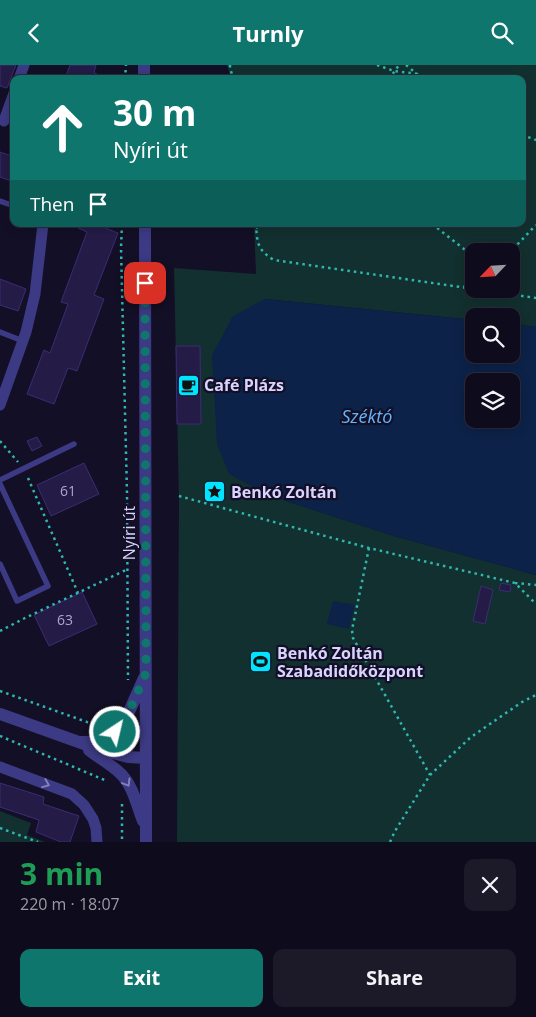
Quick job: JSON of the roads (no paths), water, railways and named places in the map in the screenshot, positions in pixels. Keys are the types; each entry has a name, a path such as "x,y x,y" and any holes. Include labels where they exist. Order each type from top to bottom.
{"street":[{"path":"6,122 10,108"},
{"path":"0,405 26,332 34,294 43,227"},
{"name":"Nyíri út","path":"145,227 146,837"},
{"path":"76,742 99,740 107,737 122,726 146,673"},
{"path":"0,714 76,742 128,757 146,758"},
{"path":"76,742 121,773 130,787 146,837"},
{"path":"0,767 72,794 84,805 93,819 97,842"}],"lane":[{"path":"0,332 23,341"},
{"path":"0,480 74,444"},
{"path":"0,484 48,587 17,601 0,564"}],"water":[{"name":"Széktó","path":"265,299 465,319 465,363 520,363 520,325 536,327 536,575 394,536 268,495 229,474 217,444 212,355 233,316"},
{"path":"333,601 355,605 349,629 327,624"}],"place":[{"name":"Café Plázs","path":"188,385"},
{"name":"Benkó Zoltán","path":"215,492"},
{"name":"Benkó Zoltán Szabadidőközpont","path":"261,662"}]}
